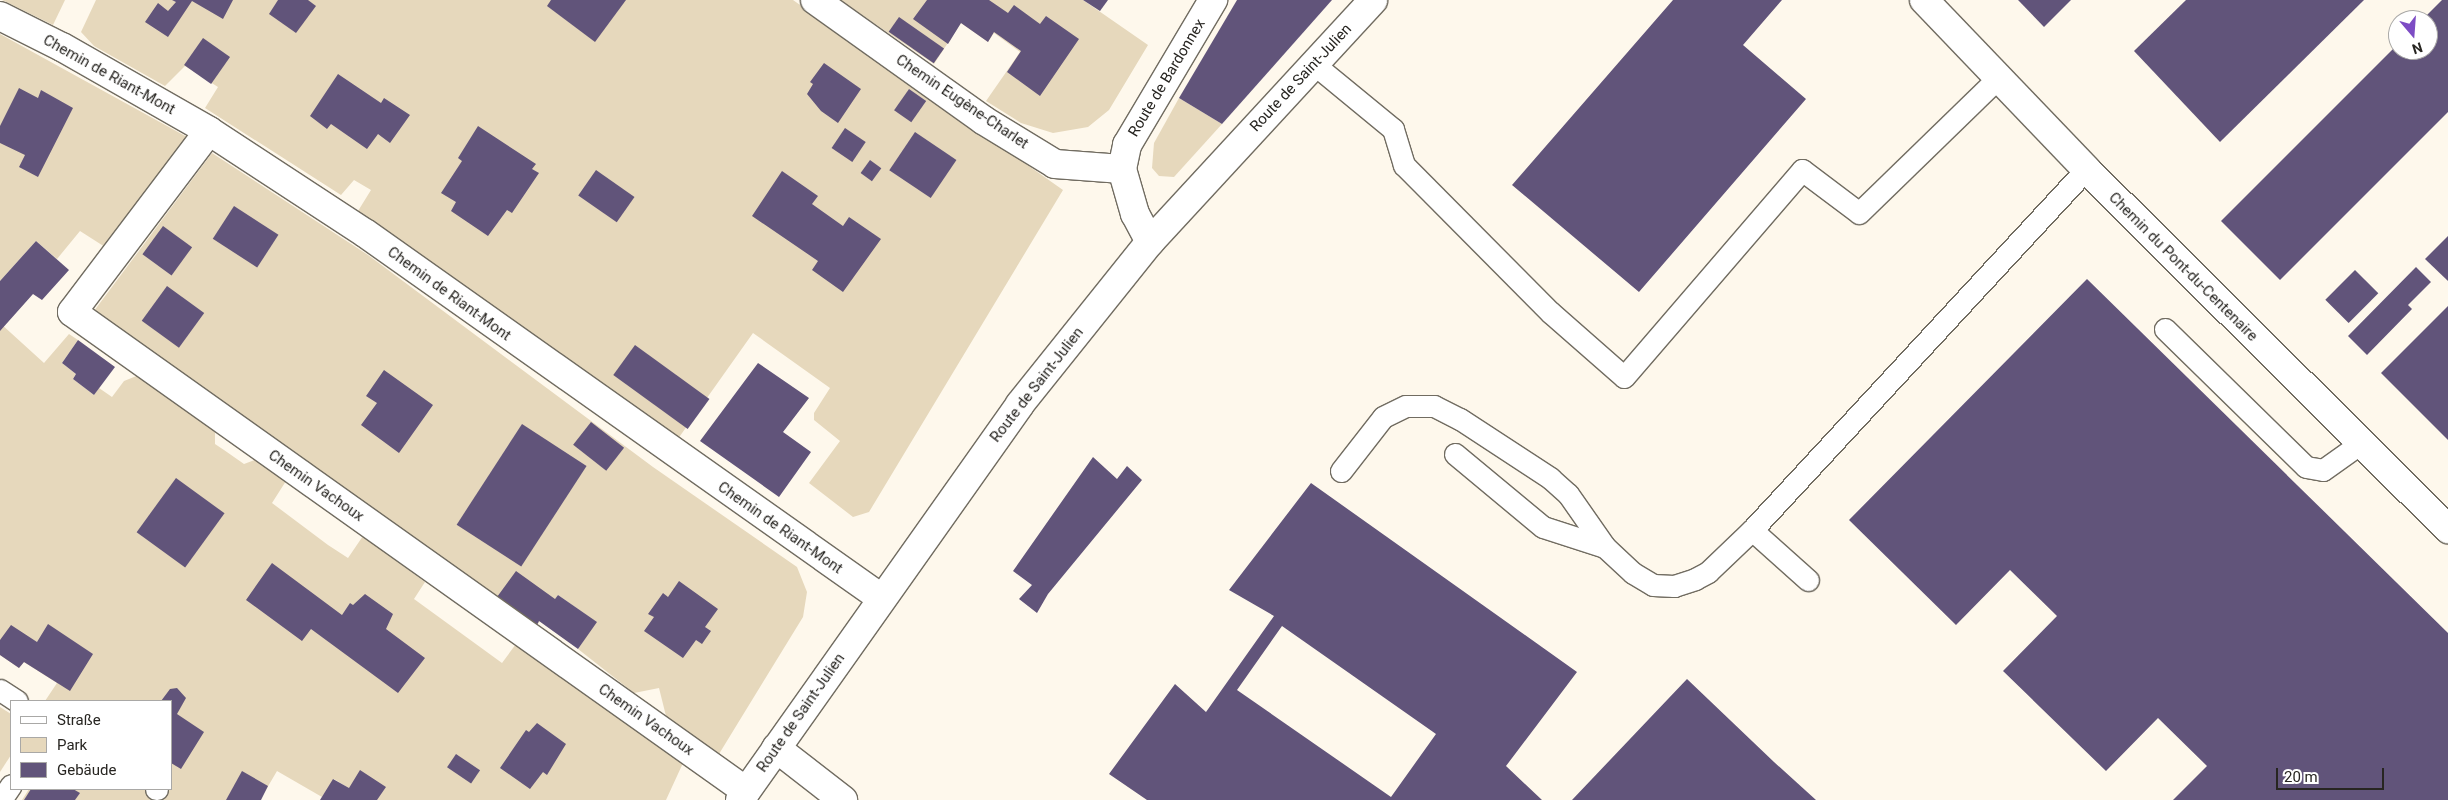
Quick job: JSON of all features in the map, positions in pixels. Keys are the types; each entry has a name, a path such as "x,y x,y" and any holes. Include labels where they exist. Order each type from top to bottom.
{"street":[{"name":"Chemin Eugène-Charlet","path":"815,0 983,120 1055,164 1089,169 1122,169"},
{"name":"Route de Bardonnex","path":"1150,242 1135,214 1122,169 1127,144 1141,117 1213,0"},
{"name":"Route de Saint-Julien","path":"743,796 881,598 1020,404 1150,242 1373,0"},
{"name":"Chemin du Pont-du-Centenaire","path":"1924,0 2086,168 2448,528"},
{"name":"Chemin de Riant-Mont","path":"0,16 62,47 209,131 365,233 881,598"},
{"name":"Chemin Vachoux","path":"209,131 72,312 743,796"},
{"path":"776,748 844,800"}],"lane":[{"path":"1315,65 1393,129 1404,165 1550,312 1624,377 1802,170 1859,213 1998,78"},
{"path":"1341,471 1383,417 1406,406 1434,406 1460,419 1550,478 1568,494 1605,547 1633,573 1653,586 1674,586 1708,572 1752,530 2086,168"},
{"path":"2165,328 2306,467 2323,470 2361,443"},
{"path":"1455,454 1543,527 1605,547"},
{"path":"1752,530 1808,580"},
{"path":"0,690 15,700"}],"green space":[{"path":"2,0 65,0 53,25"},
{"path":"96,0 793,0 1063,190 869,512 853,517 809,483 840,441 814,420 814,413 830,388 753,333 675,443 543,342 358,211 371,190 354,180 341,195 205,108 218,87 185,66 165,86 94,46 81,32"},
{"path":"840,0 1083,0 1148,45 1109,110 1088,127 1053,133 1021,123 986,101 1020,52 994,33 988,42 961,23 934,64"},
{"path":"0,34 187,137 105,247 80,231 57,259 36,241 0,281"},
{"path":"1179,98 1222,124 1174,177 1159,176 1152,168 1154,143"},
{"path":"212,153 368,255 653,467 797,567 807,592 803,617 719,754 666,716 659,688 634,693 578,649 596,622 558,595 537,625 94,311"},
{"path":"0,323 44,363 69,334 78,340 62,363 76,374 73,379 94,395 99,388 112,397 124,381 139,375 215,430 215,444 244,464 257,459 286,481 272,503 328,545 348,558 363,536 425,582 414,599 502,663 516,644 683,763 666,800 368,800 334,779 322,797 277,771 260,800 22,800 28,790 172,790 172,700 46,700 57,683 24,662 19,668 0,655"},
{"path":"0,707 10,713 10,757 0,772"}],"building":[{"path":"172,0 233,0 223,19 192,1 168,37 145,22 158,3 168,11 176,2"},
{"path":"278,0 308,0 316,6 296,33 269,14"},
{"path":"551,0 626,0 595,42 547,6"},
{"path":"927,0 989,0 1008,13 1014,5 1040,24 1046,16 1079,39 1040,96 1007,72 1021,51 994,32 988,42 961,23 948,44 913,19"},
{"path":"1083,0 1108,0 1100,11"},
{"path":"1237,0 1332,0 1222,124 1179,98"},
{"path":"1673,0 1782,0 1743,45 1806,99 1639,292 1512,185"},
{"path":"2018,0 2071,0 2044,27"},
{"path":"2186,0 2364,0 2220,142 2134,51"},
{"path":"2442,0 2448,0 2448,112 2280,280 2221,221 2388,54 2388,60 2438,60 2438,10 2432,10"},
{"path":"899,17 944,49 934,63 889,32"},
{"path":"203,38 230,57 211,84 184,65"},
{"path":"824,63 861,89 838,123 821,111 807,94 813,84 810,82"},
{"path":"338,74 381,103 384,98 410,115 390,143 378,134 367,149 331,124 327,129 310,116"},
{"path":"19,88 38,98 41,90 73,108 38,177 19,167 25,155 0,143 0,126"},
{"path":"909,89 926,101 911,122 894,110"},
{"path":"478,126 536,164 532,169 539,173 512,213 507,210 488,236 451,211 456,202 441,193 462,161 458,158"},
{"path":"845,128 866,142 852,162 832,148"},
{"path":"915,132 956,160 931,198 889,170"},
{"path":"870,160 881,168 872,181 861,173"},
{"path":"596,170 635,197 617,222 578,195"},
{"path":"782,171 818,196 812,204 843,226 849,217 881,239 843,292 812,270 818,261 752,216"},
{"path":"234,206 278,235 257,268 213,239"},
{"path":"163,226 192,247 172,275 142,254"},
{"path":"2448,236 2448,281 2425,259"},
{"path":"36,241 69,270 42,300 33,294 0,331 0,281"},
{"path":"2416,267 2431,282 2408,305 2412,309 2367,355 2348,336"},
{"path":"2355,270 2378,293 2349,323 2325,300"},
{"path":"2087,279 2448,633 2448,800 2173,800 2207,766 2158,718 2106,771 2003,671 2057,616 2010,570 1956,625 1849,520"},
{"path":"167,286 204,313 179,348 142,321"},
{"path":"2448,306 2448,440 2381,373"},
{"path":"78,340 115,367 94,395 73,379 76,374 62,363"},
{"path":"635,345 709,399 688,429 613,375"},
{"path":"758,363 809,398 783,432 811,452 779,497 700,441"},
{"path":"384,370 433,405 399,453 361,425 377,403 366,396"},
{"path":"591,422 624,448 606,471 573,445"},
{"path":"522,424 587,466 521,567 457,525"},
{"path":"1093,457 1117,479 1127,466 1142,480 1048,594 1037,613 1019,599 1032,585 1013,571"},
{"path":"176,478 225,513 185,567 137,532"},
{"path":"1311,483 1577,672 1506,766 1542,800 1147,800 1109,774 1175,684 1206,712 1274,616 1229,590","holes":["1282,626 1436,734 1391,797 1237,690"]},
{"path":"272,563 342,615 350,603 353,605 365,594 393,614 386,629 425,658 398,693 311,629 302,641 246,600"},
{"path":"516,571 555,599 558,595 597,622 578,649 539,621 537,625 497,597"},
{"path":"679,581 718,609 705,627 711,631 702,644 696,640 683,658 644,631 654,617 648,614 663,593 668,597"},
{"path":"48,624 93,654 70,691 24,662 19,668 0,655 0,640 11,625 37,642"},
{"path":"1687,679 1774,762 1816,800 1572,800"},
{"path":"177,688 186,698 177,714 204,732 181,769 172,764 172,700 162,700 170,689"},
{"path":"537,723 566,744 547,775 543,772 530,789 500,768 526,730 529,732"},
{"path":"456,754 480,770 471,783 447,767"},
{"path":"360,770 386,787 377,800 320,800 333,779 349,788"},
{"path":"242,771 268,786 261,800 226,800"},
{"path":"30,790 75,790 80,793 75,800 24,800"}]}
